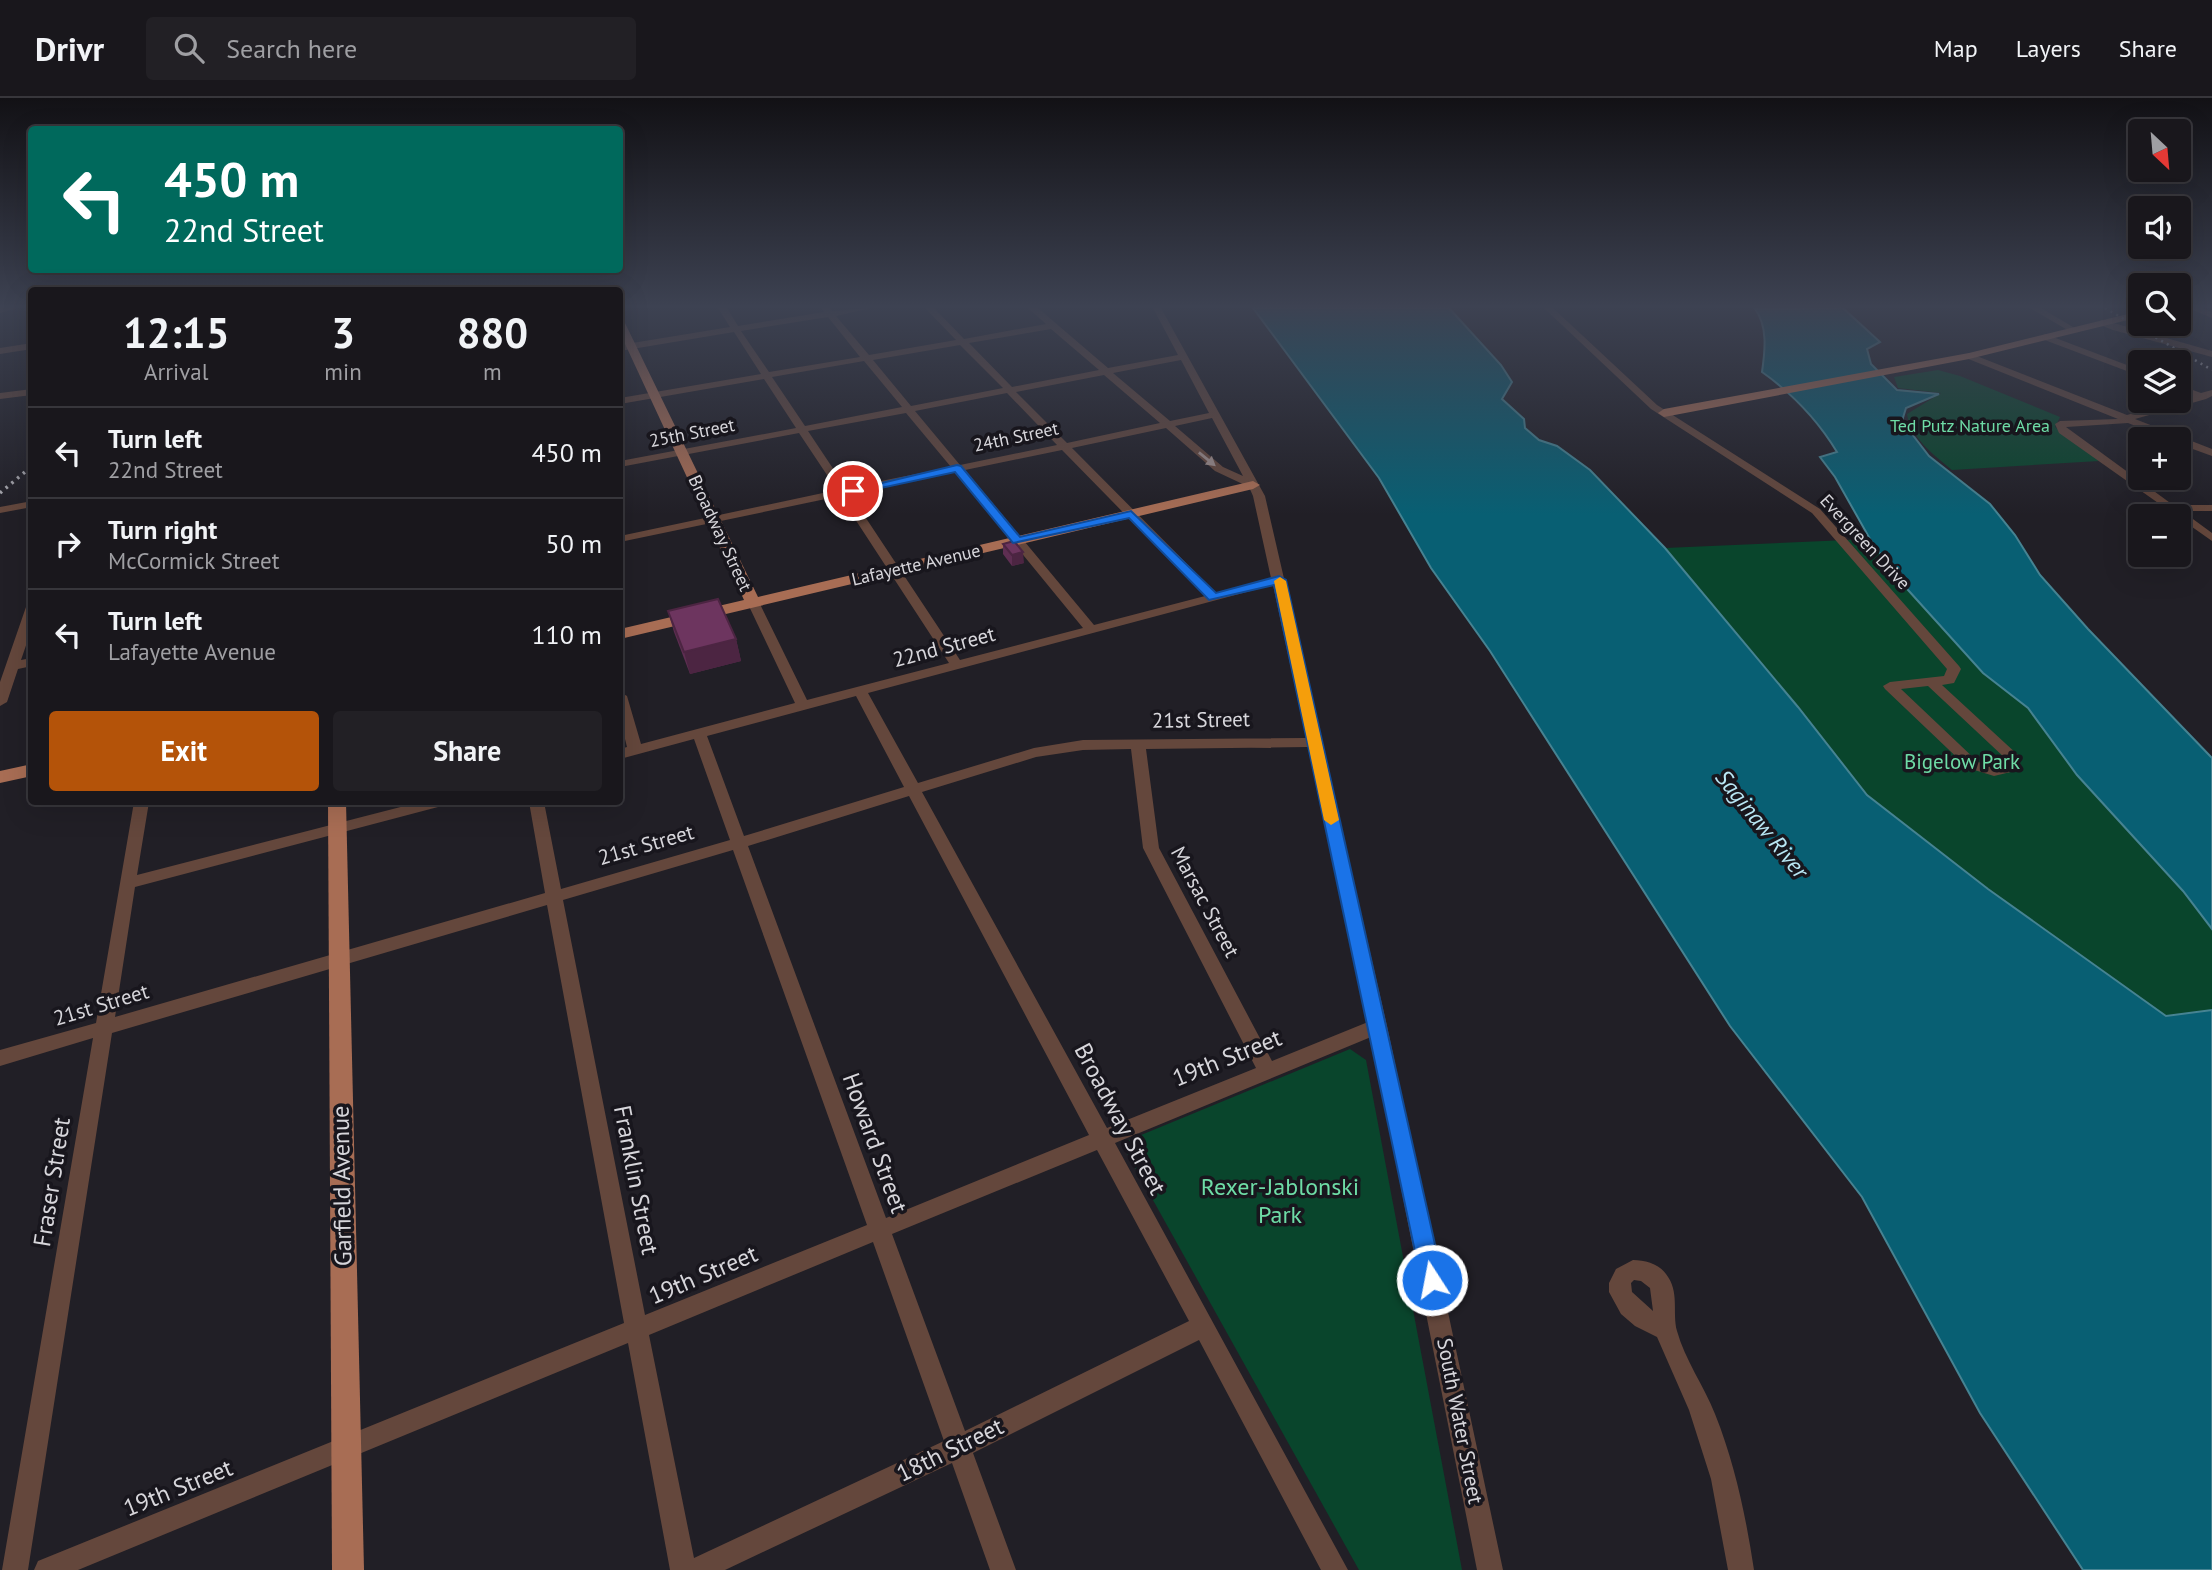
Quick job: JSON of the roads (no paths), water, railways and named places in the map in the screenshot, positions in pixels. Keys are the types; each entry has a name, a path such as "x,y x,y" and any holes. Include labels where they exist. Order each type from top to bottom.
{"main road":[{"name":"Broadway Street","path":"643,377 682,452 753,603"},
{"path":"1664,414 1857,377"},
{"name":"Lafayette Avenue","path":"623,633 1252,485"},
{"path":"0,777 28,771"},
{"name":"Garfield Avenue","path":"337,805 348,1570"}],"street":[{"path":"623,400 762,377"},
{"path":"766,377 957,666"},
{"path":"882,377 1092,631"},
{"path":"997,377 1213,597"},
{"name":"25th Street","path":"623,463 1081,377"},
{"path":"1111,377 1219,469 1252,485"},
{"name":"South Water Street","path":"1194,377 1259,496 1378,1026 1490,1570"},
{"name":"Evergreen Drive","path":"1621,377 1664,414 1816,511 1954,669 1949,680 1931,682"},
{"path":"2021,377 2146,427"},
{"path":"0,396 28,392"},
{"path":"2165,504 2063,431 2060,424 2127,419 2207,394 2212,400"},
{"name":"24th Street","path":"623,538 1214,415"},
{"path":"2191,445 2212,453"},
{"path":"0,510 28,505"},
{"path":"2191,508 2212,508"},
{"path":"2191,523 2212,538"},
{"name":"22nd Street","path":"623,753 1279,580"},
{"name":"Broadway Street","path":"753,603 803,706"},
{"path":"0,702 28,619"},
{"path":"12,666 28,663"},
{"path":"1931,682 2013,758 2014,767 2003,772 1984,770 1973,765 1889,686 1931,682"},
{"name":"Broadway Street","path":"860,691 1335,1570"},
{"path":"623,707 635,749"},
{"name":"Howard Street","path":"699,733 1003,1570"},
{"name":"21st Street","path":"0,1058 1046,751 1083,745 1314,742"},
{"name":"Marsac Street","path":"1138,744 1151,848 1267,1070"},
{"name":"Fraser Street","path":"15,1570 140,805"},
{"path":"127,883 426,805"},
{"name":"Franklin Street","path":"537,805 683,1570"},
{"name":"19th Street","path":"47,1570 1378,1026"},
{"name":"18th Street","path":"696,1570 958,1447 1203,1326"},
{"path":"1665,1330 1706,1423 1733,1517 1741,1570"}],"water":[{"name":"Saginaw River","path":"1304,377 1509,377 1512,382 1502,399 1524,419 1525,428 1539,440 1557,446 1590,470 1665,548 1798,707 1867,795 1988,889 2166,1016 2212,1010 2212,1570 2083,1570 1980,1413 1862,1197 1730,1026 1490,651 1431,568 1379,478"},
{"path":"1768,377 1884,377 1897,390 1939,394 1906,408 1902,421 1929,456 1990,504 2015,535 2040,575 2212,758 2212,929 2183,891 2077,775 2028,708 1983,673 1899,580 1870,539 1835,477 1820,457 1837,452 1804,408"}],"railway":[{"path":"0,493 28,469"}],"park label":[{"name":"Ted Putz Nature Area","path":"1970,426"},
{"name":"Bigelow Park","path":"1962,762"},
{"name":"Rexer-Jablonski Park","path":"1280,1201"}]}
